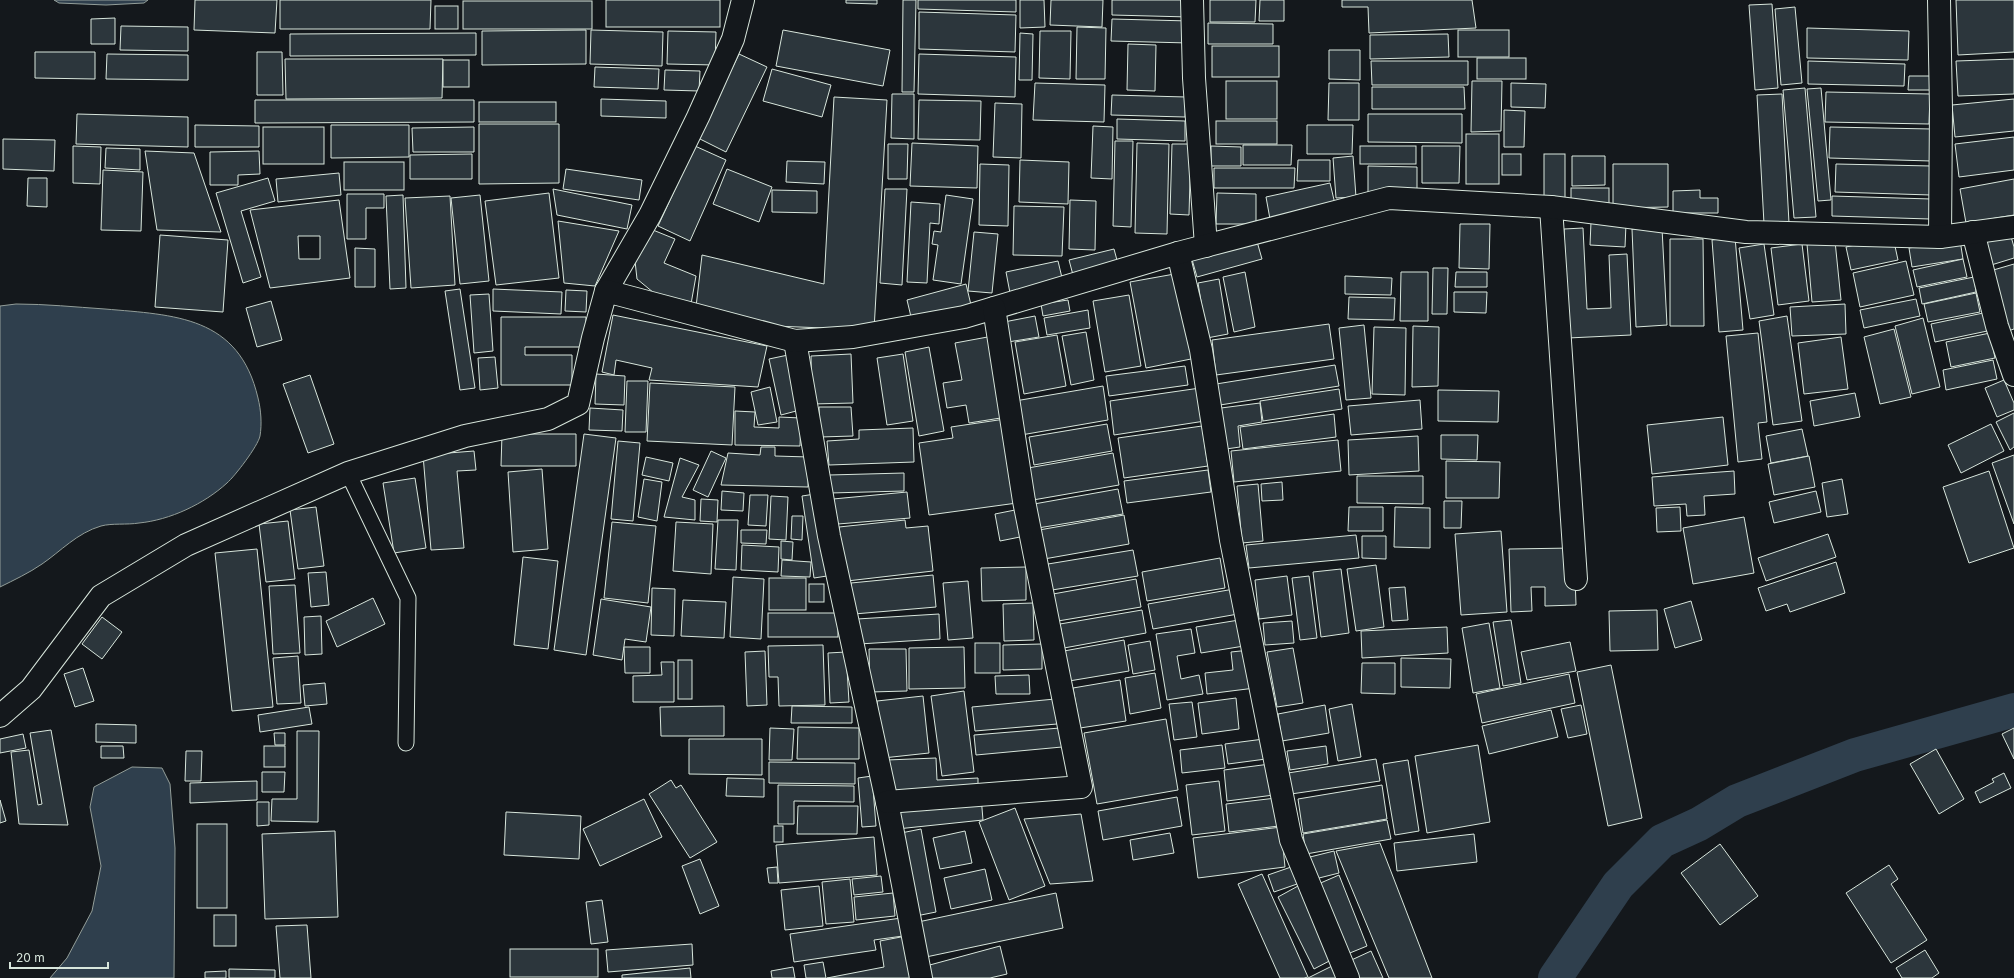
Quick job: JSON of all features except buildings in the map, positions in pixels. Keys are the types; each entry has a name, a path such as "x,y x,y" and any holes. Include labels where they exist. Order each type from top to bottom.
{"street":[{"path":"0,716 31,689 101,596 186,545 348,473 465,436 548,419 578,404 593,338 606,291 650,215 698,117 733,40 743,0"},
{"path":"1192,0 1194,78 1206,246"},
{"path":"1939,0 1941,109 1940,236"},
{"path":"606,291 795,341 853,338 964,317 1178,253 1389,198 1551,207 1746,232 1940,236 2014,227"},
{"path":"1551,207 1576,579"},
{"path":"1972,232 1996,326 2014,375"},
{"path":"1178,253 1202,350 1231,540 1291,840 1348,978"},
{"path":"887,802 1081,787 1024,501 994,308"},
{"path":"795,341 829,536 887,802 921,978"}],"lane":[{"path":"348,473 408,598 406,743"}],"water":[{"path":"54,0 148,0 144,3 106,5 59,3"},
{"path":"38,304 131,311 179,318 201,325 220,335 236,350 249,371 258,398 261,427 258,441 246,461 227,483 208,498 186,510 163,518 134,524 105,525 92,529 84,533 37,567 0,587 0,306"},
{"path":"132,767 162,768 170,784 175,848 174,978 50,978 67,958 92,911 101,866 90,807 94,787"}],"waterway":[{"path":"1555,978 1618,885 1662,841 1699,824 1737,801 1855,755 2014,710"}]}
